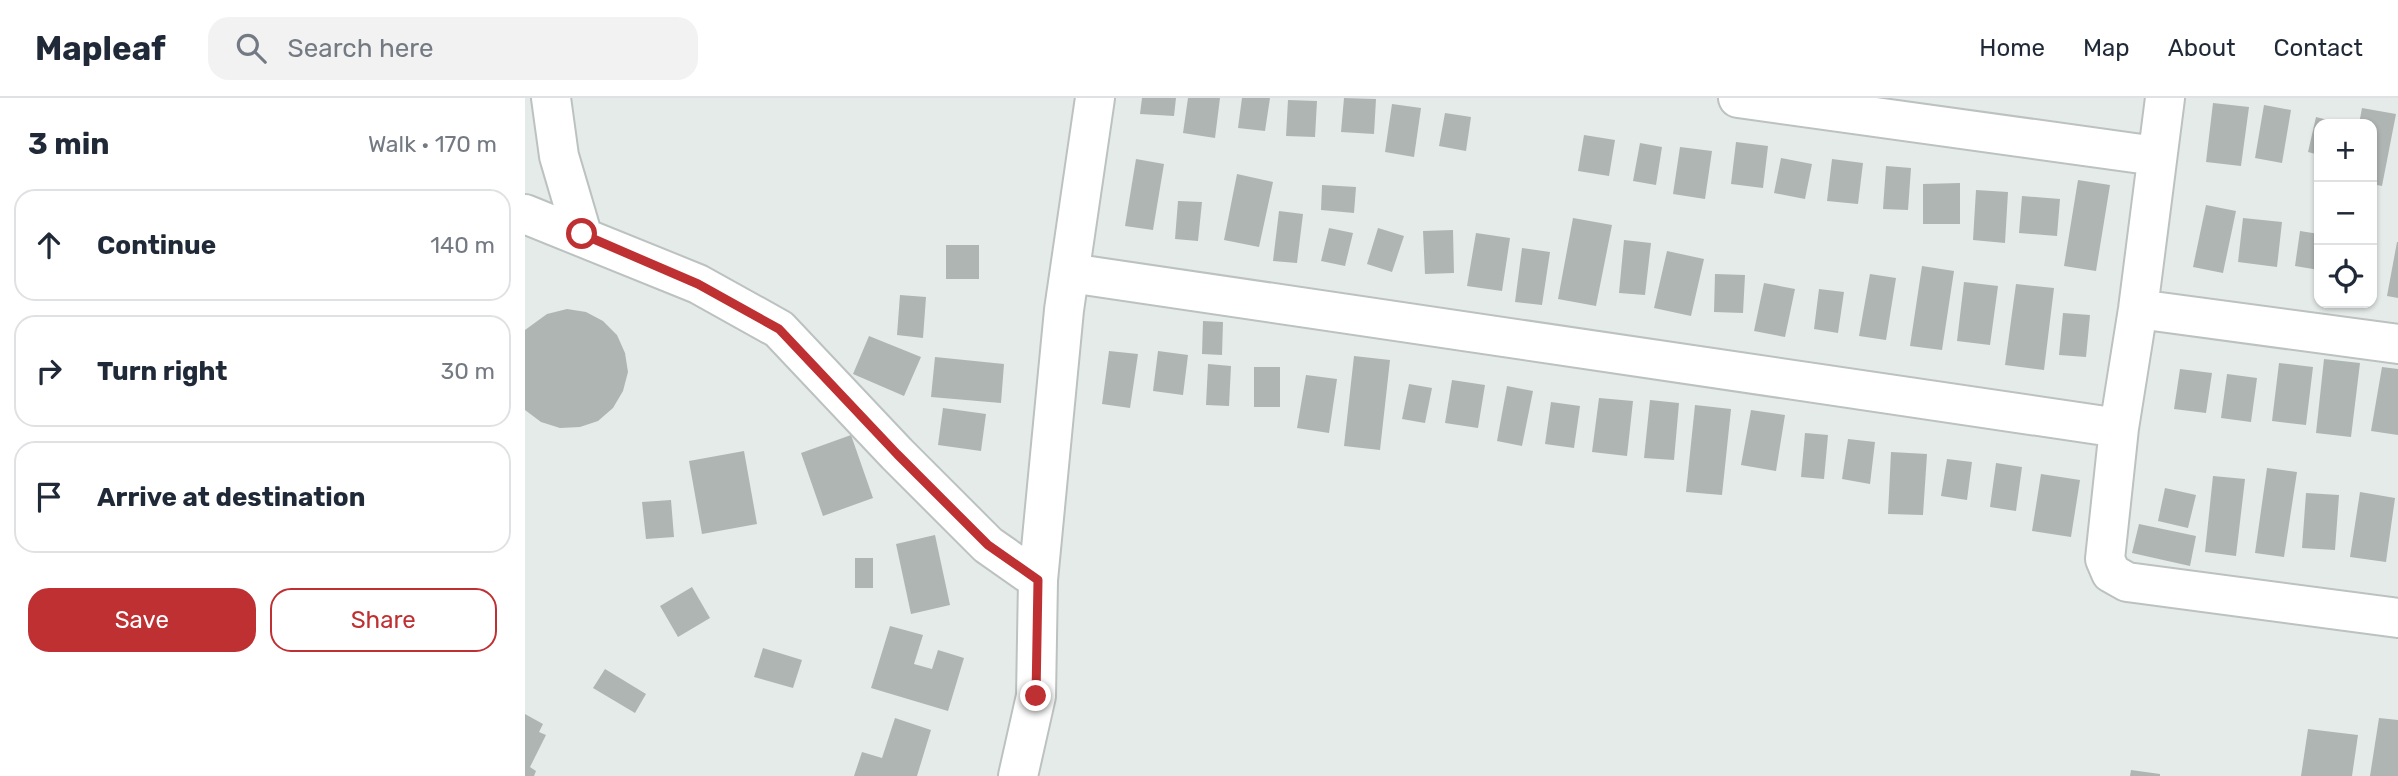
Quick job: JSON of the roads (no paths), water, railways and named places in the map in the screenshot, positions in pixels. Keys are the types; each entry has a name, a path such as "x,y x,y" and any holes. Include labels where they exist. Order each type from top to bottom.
{"street":[{"path":"551,98 559,156 582,234"},
{"path":"1018,776 1036,696 1038,580 1064,310 1095,98"},
{"path":"1738,98 2156,156"},
{"path":"2165,98 2138,309 2119,428 2105,559 2111,573 2127,582 2398,618"},
{"path":"525,214 582,234 698,284 779,329 897,454 988,545 1038,580"},
{"path":"1070,273 2119,428"},
{"path":"2138,309 2398,344"}]}
